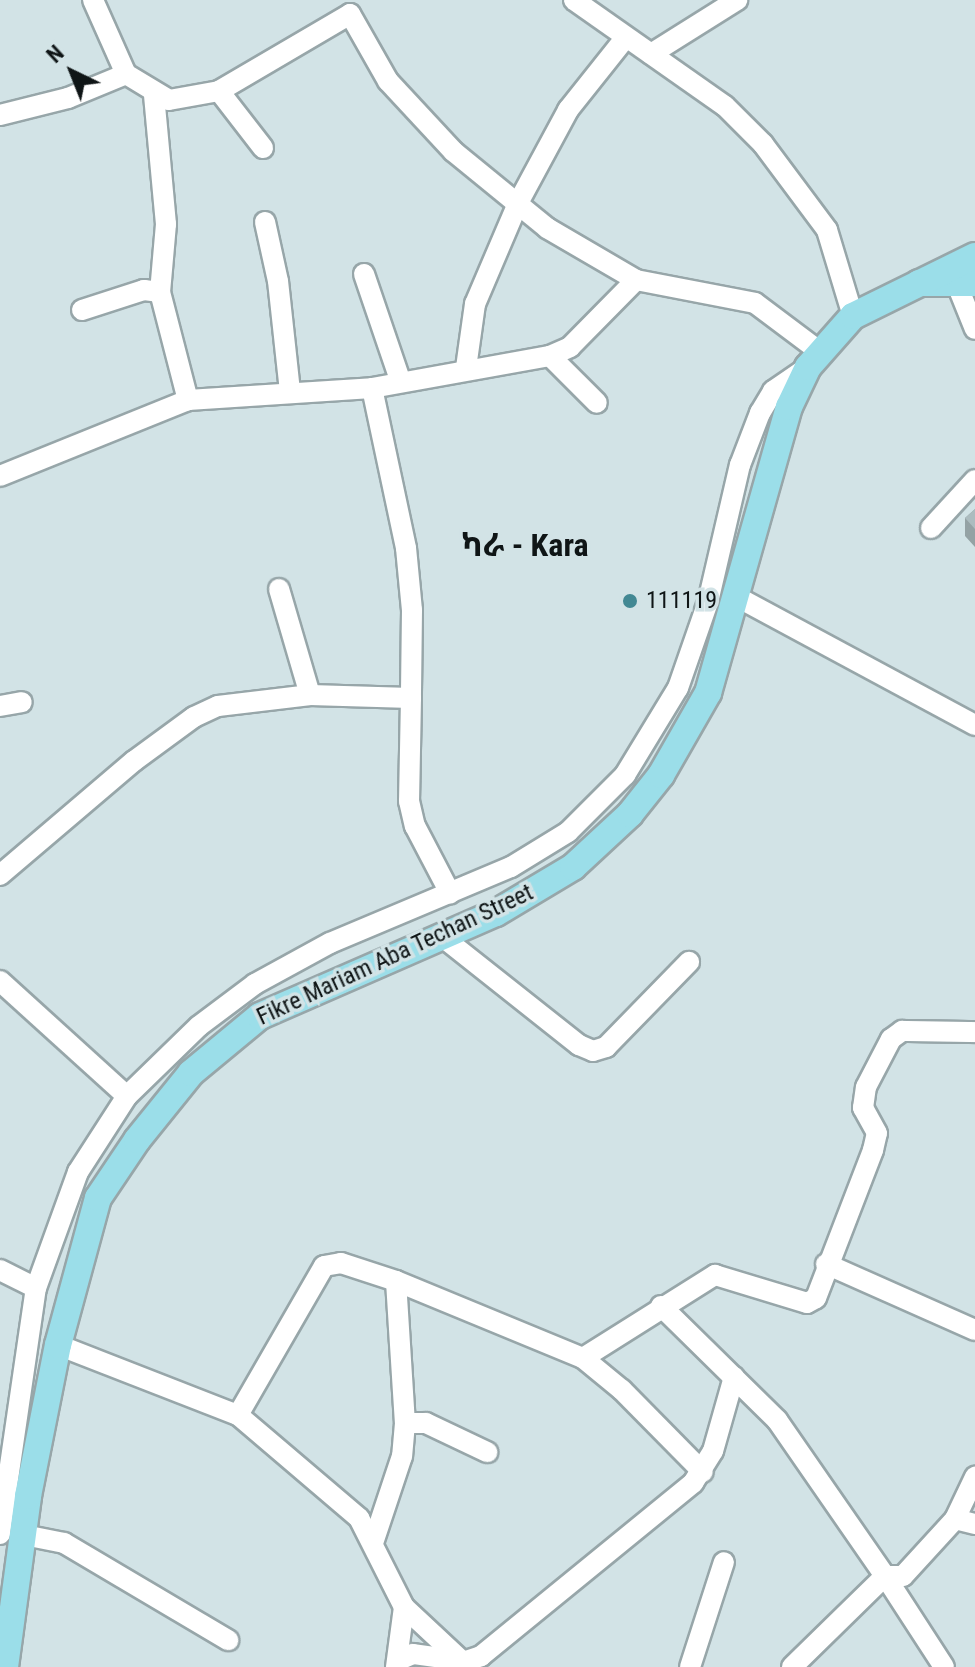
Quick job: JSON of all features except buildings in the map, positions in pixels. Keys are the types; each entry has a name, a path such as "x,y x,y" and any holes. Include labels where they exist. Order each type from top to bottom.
{"main road":[{"name":"Fikre Mariam Aba Techan Street","path":"5,1667 12,1534 98,1198 191,1073 260,1016 496,913 573,867 630,814 661,775 708,693 739,598 789,407 814,359 853,316 919,283 967,272"}],"street":[{"path":"93,0 126,74 154,95 186,100 219,91 349,5 388,81 424,124 547,228 636,280 755,303 814,359 773,391 760,413 740,465 708,602 678,688 625,775 568,832 511,867 330,943 255,984 199,1026 127,1096 78,1172 36,1288 3,1500 12,1534 64,1543 228,1640"},
{"path":"574,0 725,106 809,203 839,255 853,316"},
{"path":"651,54 737,0"},
{"path":"466,368 475,304 518,203 568,110 626,37"},
{"path":"0,115 68,98 126,74"},
{"path":"219,91 263,148"},
{"path":"154,95 166,224 160,292 188,400"},
{"path":"265,222 278,281 290,392"},
{"path":"967,272 975,329"},
{"path":"364,274 400,380"},
{"path":"0,475 188,400 372,388 466,368 550,356 570,347 636,280"},
{"path":"82,310 134,292 160,292"},
{"path":"550,356 597,403"},
{"path":"372,388 385,433 406,548 412,610 409,801 415,826 450,893"},
{"path":"931,528 975,480"},
{"path":"279,589 310,695"},
{"path":"739,598 975,725"},
{"path":"0,875 45,832 194,717 218,706 310,695 411,698"},
{"path":"0,706 22,702"},
{"path":"440,935 593,1051 606,1047 689,962"},
{"path":"0,981 7,1002 127,1096"},
{"path":"583,1358 661,1306 715,1275 807,1303 816,1298 826,1264 873,1150 877,1133 863,1108 864,1098 891,1039 902,1031 975,1032"},
{"path":"238,1415 324,1266 341,1263 396,1281 583,1358 622,1390 703,1472"},
{"path":"826,1264 975,1330"},
{"path":"0,1270 36,1288"},
{"path":"374,1540 402,1456 405,1423 396,1281"},
{"path":"661,1306 777,1420 944,1667"},
{"path":"58,1345 238,1415 359,1518 374,1540 404,1607 465,1664"},
{"path":"398,1663 413,1654 440,1655 465,1664 481,1656 703,1472 734,1377"},
{"path":"405,1423 426,1423 487,1452"},
{"path":"792,1667 885,1576 903,1576 965,1522 975,1477"},
{"path":"690,1667 724,1562"},
{"path":"398,1663 404,1607"}],"place":[{"name":"111119","path":"630,601"}],"district":[{"name":"ካራ - Kara","path":"525,545"}]}
